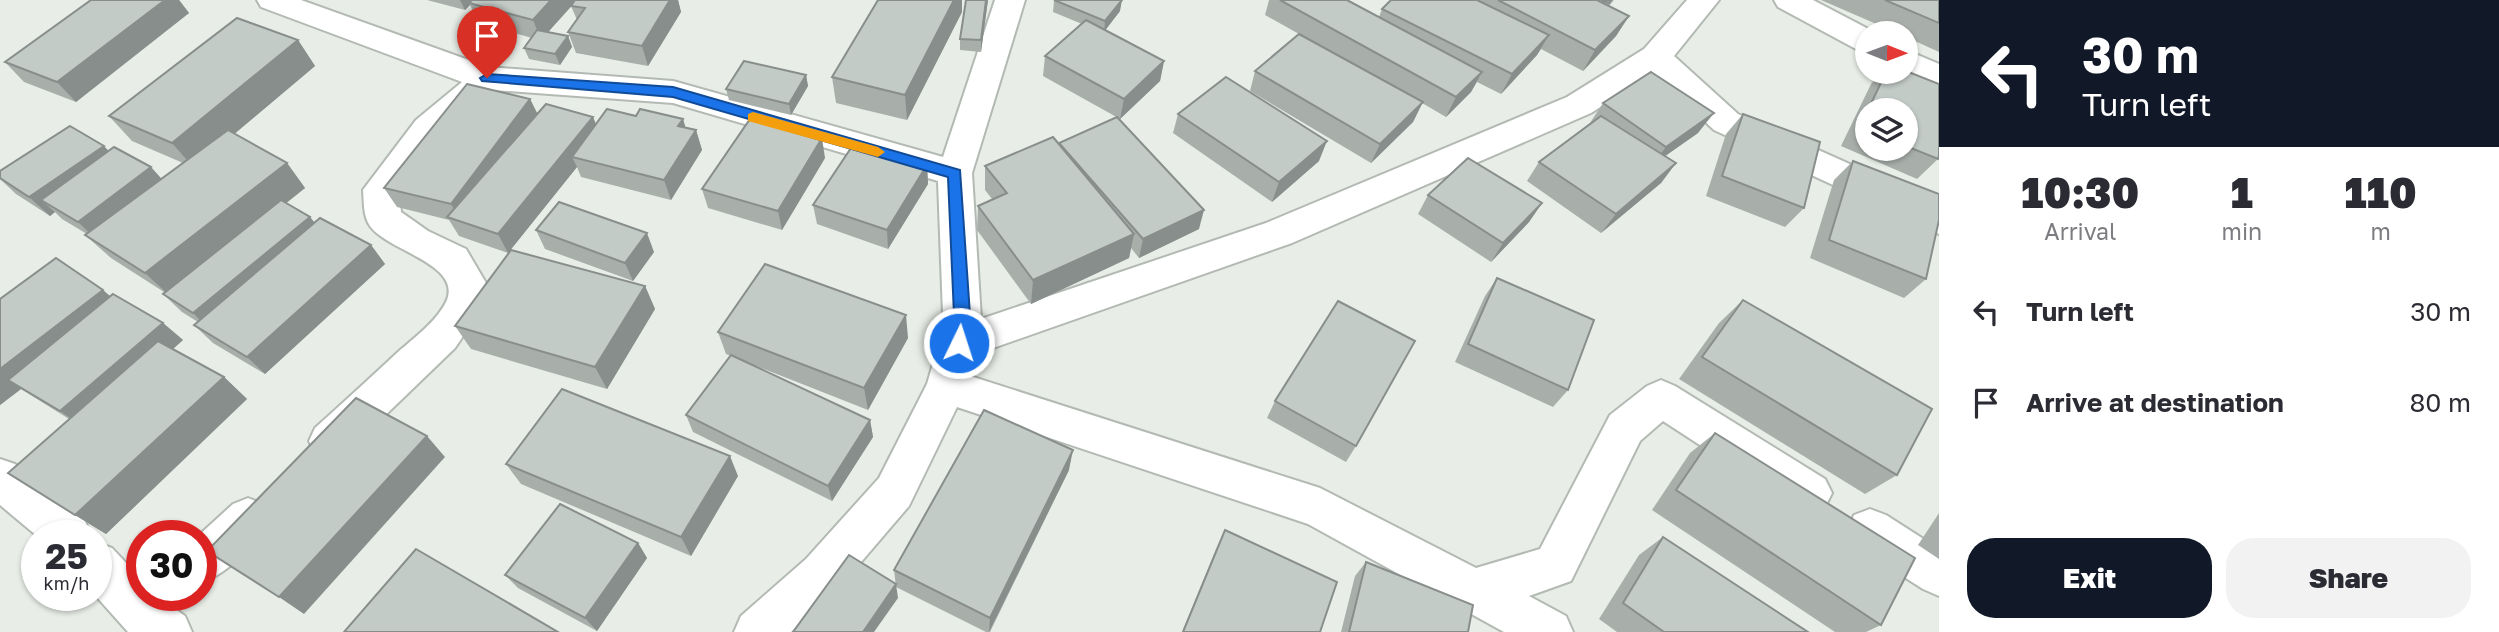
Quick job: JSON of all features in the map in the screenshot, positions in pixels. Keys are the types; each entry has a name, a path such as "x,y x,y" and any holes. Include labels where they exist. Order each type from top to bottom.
{"street":[{"path":"272,0 444,65 487,78 673,92 955,173"},
{"path":"757,632 822,574 894,492 947,386 959,343 962,315 955,173 1010,0"},
{"path":"959,343 1279,233 1579,105 1655,57 1704,0"},
{"path":"1789,0 1855,36"},
{"path":"1655,57 1726,122 1939,220"},
{"path":"1918,67 1939,78"},
{"path":"301,468 441,337 465,305 467,283 453,259 415,241 384,219 381,190 428,129 487,78"},
{"path":"947,386 1320,508 1476,590 1549,632"},
{"path":"1476,590 1555,566 1625,428 1661,398 1939,574"},
{"path":"0,478 50,520"},
{"path":"217,547 271,496"},
{"path":"112,576 160,614"}],"building":[{"path":"91,0 165,0 57,82 5,62"},
{"path":"472,0 551,0 533,20 469,3"},
{"path":"575,0 670,0 642,46 568,32 585,8 571,6"},
{"path":"878,0 954,0 905,95 832,77"},
{"path":"966,0 986,0 981,40 960,39"},
{"path":"1054,0 1122,0 1105,21"},
{"path":"1280,0 1347,0 1482,72 1456,97"},
{"path":"1391,0 1477,0 1549,35 1512,74 1382,9"},
{"path":"1498,0 1597,0 1629,16 1595,50"},
{"path":"1885,0 1939,0 1939,23"},
{"path":"237,18 298,40 172,143 109,116"},
{"path":"1086,20 1164,61 1124,99 1045,56"},
{"path":"537,30 568,36 555,54 524,48"},
{"path":"1299,34 1423,102 1380,144 1255,71"},
{"path":"744,61 806,75 789,104 726,89"},
{"path":"1651,72 1714,113 1666,147 1603,103"},
{"path":"1918,76 1939,84 1938,159 1918,151 1918,98 1874,98 1880,84 1918,84"},
{"path":"1226,77 1327,141 1279,182 1178,114"},
{"path":"467,84 530,99 451,204 384,188"},
{"path":"546,104 593,117 498,234 447,217"},
{"path":"607,109 636,116 640,109 683,119 678,126 696,130 664,180 572,157"},
{"path":"1743,114 1820,142 1804,208 1722,176"},
{"path":"1601,116 1676,163 1616,214 1539,162"},
{"path":"1117,117 1204,210 1143,239 1059,143"},
{"path":"750,119 822,138 778,211 702,189"},
{"path":"70,126 104,146 29,197 0,178 0,171"},
{"path":"228,130 287,163 145,273 85,235"},
{"path":"1053,137 1134,234 1033,280 978,206 1007,193 985,166"},
{"path":"855,142 927,165 887,230 813,205"},
{"path":"114,147 151,167 78,222 41,200"},
{"path":"1468,158 1542,203 1503,243 1428,195"},
{"path":"1853,161 1939,194 1939,220 1926,279 1829,240"},
{"path":"281,200 310,217 193,313 163,294"},
{"path":"559,202 647,233 625,263 536,230"},
{"path":"320,218 371,245 247,357 194,325"},
{"path":"511,250 645,286 595,367 455,326"},
{"path":"56,258 103,290 0,369 0,299"},
{"path":"765,264 906,315 864,388 718,332"},
{"path":"1497,278 1594,320 1568,390 1468,344"},
{"path":"113,294 163,323 60,411 8,380"},
{"path":"1743,300 1932,409 1897,475 1702,357"},
{"path":"1338,301 1415,341 1356,446 1275,401"},
{"path":"158,341 224,377 75,515 8,473"},
{"path":"731,355 870,420 828,486 686,415"},
{"path":"562,389 730,456 681,537 506,464"},
{"path":"356,398 427,436 279,597 217,557 217,541"},
{"path":"984,410 1073,450 990,618 894,570"},
{"path":"1715,433 1915,558 1881,625 1676,490"},
{"path":"560,504 638,543 585,618 505,575"},
{"path":"1225,530 1337,582 1320,632 1183,632"},
{"path":"1663,537 1808,632 1664,632 1623,603"},
{"path":"416,549 558,632 344,632"},
{"path":"849,555 896,584 863,632 793,632"},
{"path":"1366,562 1473,605 1468,632 1349,632"}],"slow traffic":[{"path":"753,117 878,152"}],"route":[{"path":"487,78 673,92 955,173 962,315 959,343"}]}
